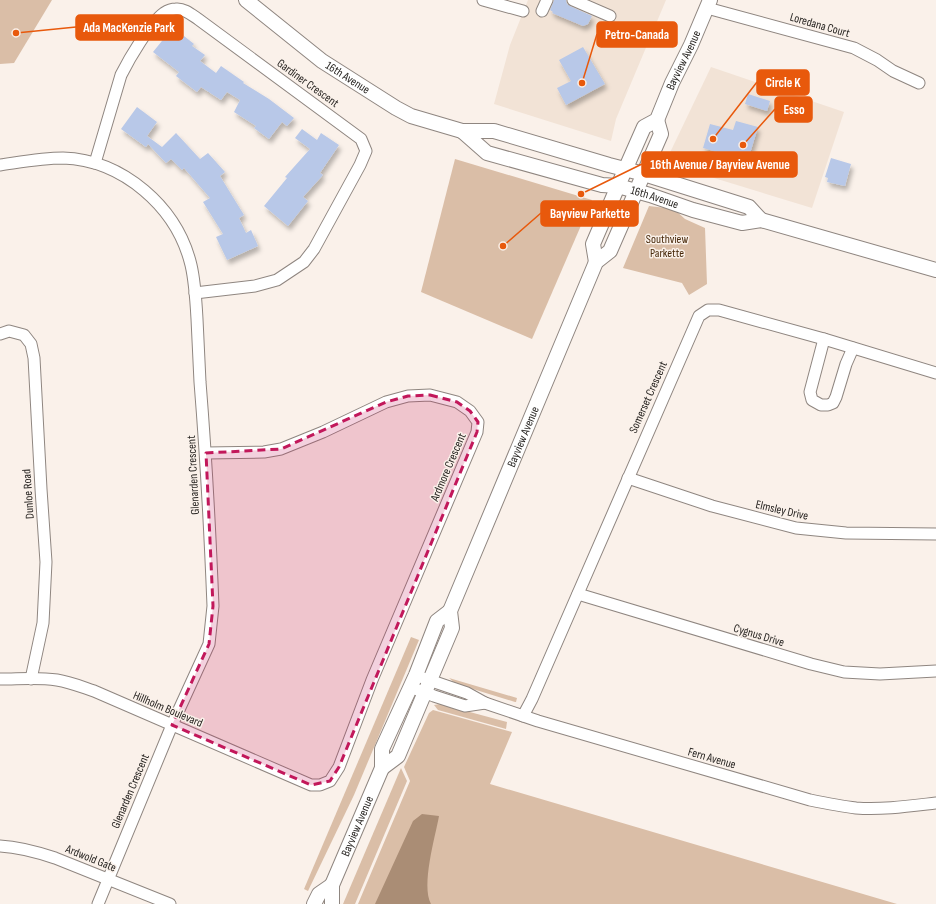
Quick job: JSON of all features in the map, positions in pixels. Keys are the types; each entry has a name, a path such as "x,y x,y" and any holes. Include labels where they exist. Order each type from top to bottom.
{"main road":[{"name":"16th Avenue","path":"246,0 322,61 411,116 462,130 494,131 609,166 644,174 749,207 761,220"},
{"name":"Bayview Avenue","path":"596,262 592,244 644,127 657,120 672,83 709,4"},
{"name":"Bayview Avenue","path":"382,768 398,756 452,628 450,612 596,262 610,251 662,134 657,120"},
{"name":"16th Avenue","path":"462,130 487,153 602,185 618,186 693,210 742,223 761,220 936,270"},
{"name":"Bayview Avenue","path":"332,904 332,885 382,768 382,749 413,681 437,621 450,612"},
{"name":"Bayview Avenue","path":"314,904 319,894 332,885"}],"street":[{"path":"482,0 523,11"},
{"path":"542,11 547,0"},
{"path":"573,0 610,16"},
{"name":"Loredana Court","path":"709,4 854,48 877,60 893,71 919,84"},
{"name":"Gardiner Crescent","path":"95,163 121,74 153,24 165,12 176,8 187,12 198,19 361,139 366,151 360,165 314,249 304,262 277,280 255,286 195,293"},
{"name":"Glenarden Crescent","path":"0,165 64,158 95,163 117,172 135,183 155,200 168,214 187,251 195,293 206,453 213,606 212,626 209,644 172,725 98,904"},
{"name":"Somerset Crescent","path":"523,716 532,699 699,316 708,310 719,310 824,339 936,373"},
{"name":"Dunloe Road","path":"0,334 9,331 24,336 31,344 34,358 46,562 44,616 31,679"},
{"path":"824,339 810,392 812,400 821,405 833,403 853,348"},
{"name":"Ardmore Crescent","path":"206,453 264,452 281,449 323,432 386,402 408,396 430,395 457,402 470,412 478,422 476,432 372,680 339,767 330,781 320,785"},
{"name":"Elmsley Drive","path":"628,478 712,506 796,528 846,533 936,534"},
{"name":"Cygnus Drive","path":"578,594 811,664 844,672 880,674 936,671"},
{"name":"Hillholm Boulevard","path":"0,679 57,680 77,685 311,785 320,785"},
{"name":"Fern Avenue","path":"413,681 427,686 465,706 485,703 523,716 810,800 857,808 936,803"},
{"name":"Ardwold Gate","path":"0,846 12,846 55,858 170,904"}],"highlighted area":[{"path":"430,395 457,402 470,411 478,422 477,432 339,767 330,781 311,785 172,725 209,644 213,606 206,453 281,449 386,402 408,396"}],"shaded area":[{"path":"528,0 666,0 616,119 611,141 494,104 510,45"},
{"path":"711,67 844,112 812,208 665,163"},
{"path":"422,814 439,816 432,849 427,885 428,896 431,904 375,904 413,821"}],"green space":[{"path":"0,0 52,0 14,63 0,64"},
{"path":"455,159 592,200 532,339 421,292"},
{"name":"Southview Parkette","path":"649,206 674,209 685,219 705,228 707,284 689,295 682,283 623,268"},
{"path":"411,637 419,640 354,795 308,891 304,889"},
{"path":"449,678 517,698 516,702 456,684"},
{"path":"440,704 507,722 506,729 438,710 434,705"},
{"path":"433,710 512,732 490,784 897,904 358,904 410,781 404,767 429,713"},
{"path":"401,768 407,781 355,904 343,904"}],"building":[{"path":"554,0 566,0 567,4 570,6 592,16 588,24 583,26 552,13 553,12 550,10"},
{"path":"170,31 180,40 184,36 194,44 192,46 205,55 200,61 216,73 221,66 294,118 287,126 282,122 269,139 254,128 256,126 234,112 240,100 227,92 221,100 201,87 197,92 176,76 179,72 153,52"},
{"path":"583,47 605,84 566,105 557,88 571,81 559,60"},
{"path":"748,94 770,101 767,111 745,104"},
{"path":"137,107 157,122 147,136 162,147 176,133 200,159 208,153 225,172 220,176 244,215 239,218 246,233 251,230 258,246 227,260 216,237 223,234 203,202 210,198 184,168 182,170 171,159 166,163 148,144 146,147 121,129"},
{"path":"736,121 758,127 745,170 725,165 728,155 703,148 710,124 733,130"},
{"path":"302,129 317,140 321,133 339,145 320,173 323,175 303,197 308,201 288,226 264,206 287,178 285,177 310,149 295,138"},
{"path":"831,158 851,164 845,186 827,182 828,178 825,177"}],"place":[{"name":"Ada MacKenzie Park","path":"16,33"},
{"name":"Petro-Canada","path":"582,83"},
{"name":"Circle K","path":"713,139"},
{"name":"Esso","path":"743,145"},
{"name":"16th Avenue / Bayview Avenue","path":"581,194"},
{"name":"Bayview Parkette","path":"503,246"}]}
